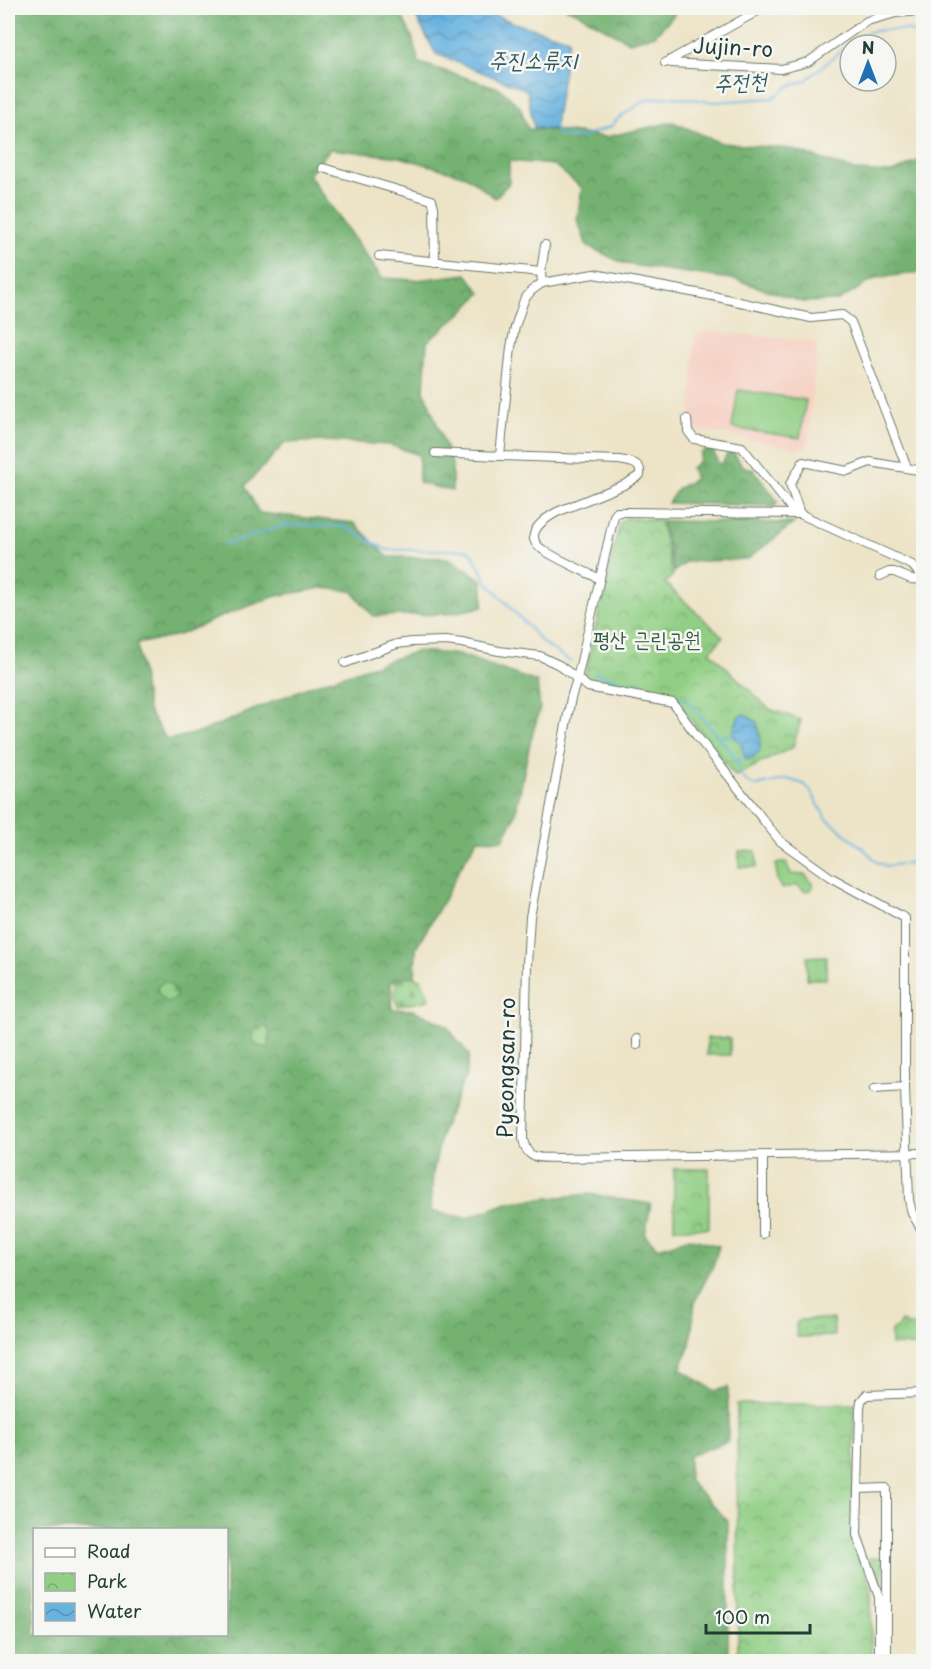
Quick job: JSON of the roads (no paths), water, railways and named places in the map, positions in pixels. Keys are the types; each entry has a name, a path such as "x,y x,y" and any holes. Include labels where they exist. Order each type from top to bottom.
{"street":[{"name":"Jujin-ro","path":"761,8 668,63 781,69 808,62 867,21 896,13 924,11"},
{"path":"872,8 884,16"},
{"path":"323,168 432,200 435,262"},
{"path":"542,283 541,272 545,246"},
{"path":"379,256 541,272"},
{"path":"500,456 511,346 524,300 542,283 594,274 714,296 811,318 842,315 851,322 907,468"},
{"path":"687,419 688,431 694,439 742,447 790,507 800,514 912,565 924,580"},
{"path":"735,436 740,447"},
{"path":"435,453 619,460 639,465 640,475 626,484 557,512 546,518 536,529 537,545 546,552 600,579"},
{"path":"800,514 790,484 803,462 847,471 870,462 924,471"},
{"path":"577,679 614,516 617,512 800,514"},
{"path":"917,571 921,561"},
{"path":"880,576 894,572 911,579 924,580"},
{"path":"345,663 397,644 446,640 499,651 540,656 559,665 588,687 673,703 780,841 830,877 905,918 905,1087 909,1200 916,1222 924,1234"},
{"name":"Pyeongsan-ro","path":"577,679 569,709 530,917 526,964 523,1139 525,1149 530,1155 548,1158 924,1153"},
{"path":"874,1089 905,1087"},
{"path":"763,1156 763,1234"},
{"path":"887,1662 883,1597 857,1535 860,1408 863,1397 866,1395 924,1394"},
{"path":"858,1489 887,1488 879,1662"}],"water":[{"name":"주진소류지","path":"411,8 477,8 514,23 569,39 554,130 534,128 527,90 436,54"},
{"path":"744,714 757,722 760,740 757,755 746,760 740,741 733,734 739,716"}],"waterway":[{"name":"주전천","path":"554,126 559,136 578,138 610,127 620,117 647,99 673,97 714,102 773,98 789,86 805,81 853,41 868,32 906,30 924,35"},
{"path":"225,544 286,525 343,526 387,550 468,550 472,553 488,583 544,644 571,662"},
{"path":"594,673 687,700 732,753 741,776 749,783 757,786 787,779 804,784 826,818 877,862 886,866 915,862 924,864"},
{"path":"718,737 732,735"},
{"path":"737,761 744,755"}],"park label":[{"name":"평산 근린공원","path":"647,640"}]}
